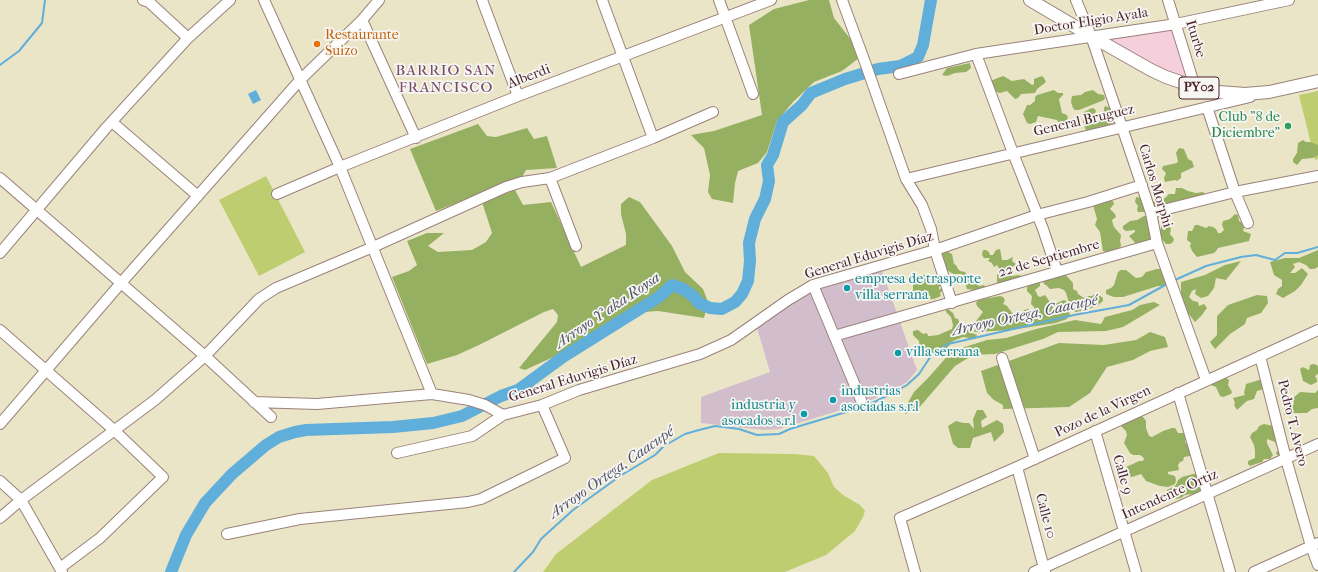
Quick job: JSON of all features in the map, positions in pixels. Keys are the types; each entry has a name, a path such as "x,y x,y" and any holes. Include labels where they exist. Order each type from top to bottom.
{"main road":[{"name":"PY02","path":"1030,0 1091,36 1166,77 1195,87 1232,94 1245,94 1269,92 1318,81"}],"street":[{"path":"143,0 148,2 188,38"},
{"path":"0,253 112,122 188,38 230,0"},
{"path":"264,0 340,167 432,394"},
{"path":"0,424 121,283 300,80 362,20 379,0"},
{"path":"482,0 518,96"},
{"path":"602,0 653,138"},
{"path":"719,0 753,94"},
{"name":"Alberdi","path":"277,194 340,167 416,138 518,96 771,0"},
{"path":"842,0 872,80 906,179 922,205 931,229 935,250 952,303"},
{"name":"Carlos Morphi","path":"1076,0 1091,36 1142,185 1151,213 1157,243 1206,380"},
{"name":"Iturbe","path":"1168,0 1195,87"},
{"name":"Doctor Eligio Ayala","path":"898,74 976,54 1176,24 1289,0"},
{"path":"362,20 416,138"},
{"path":"976,54 1043,229 1057,271"},
{"name":"General Bruguez","path":"906,179 1269,92"},
{"path":"1207,107 1235,192 1248,223"},
{"path":"0,518 21,500 155,400 205,356 259,299 276,288 373,247 506,187 522,182 550,178 653,138 713,112"},
{"path":"112,122 198,196"},
{"path":"1151,213 1235,192 1318,176"},
{"path":"0,178 205,356 271,417"},
{"path":"550,178 576,246"},
{"name":"General Eduvigis Díaz","path":"397,453 472,436 503,415 542,405 579,390 700,354 731,340 788,300 813,285 935,250 1037,215 1088,202 1142,185"},
{"name":"22 de Septiembre","path":"834,336 1157,243"},
{"path":"813,285 861,400"},
{"path":"0,330 114,430 163,477 100,538 61,570 21,500 0,481"},
{"name":"Pozo de la Virgen","path":"915,572 900,518 1035,459 1318,330"},
{"name":"Pedro T. Avero","path":"1260,356 1286,459 1314,545 1318,565"},
{"path":"1002,358 1035,459"},
{"path":"1178,393 1230,572"},
{"path":"254,402 317,404 432,394 469,400 485,405 503,415"},
{"path":"227,534 300,519 468,502 481,499 565,458 542,405"},
{"name":"Calle 9","path":"1095,431 1136,572"},
{"name":"Intendente Ortiz","path":"1034,572 1045,570 1124,532 1318,444"},
{"name":"Calle 10","path":"1017,467 1045,570"},
{"path":"1254,572 1314,545"}],"shaded area":[{"path":"1172,28 1191,84 1102,38"},
{"path":"882,271 917,370 907,382 892,391 864,403 779,429 764,430 701,423 701,397 770,372 757,328 810,292"}],"green space":[{"path":"809,0 829,0 834,18 863,55 842,71 814,82 793,102 777,121 767,152 758,163 738,171 733,203 712,199 708,192 710,175 704,148 691,135 714,131 762,115 749,25 774,9"},
{"path":"970,63 971,68 966,72 955,73 947,76 942,75 947,68"},
{"path":"1003,76 1012,81 1024,79 1032,85 1034,84 1034,79 1042,76 1046,82 1037,89 1035,93 1021,94 1015,99 1007,91 1000,93 994,91 990,81"},
{"path":"1054,90 1058,93 1063,93 1059,99 1062,113 1067,115 1068,118 1066,121 1062,124 1057,120 1038,116 1036,122 1030,124 1027,123 1023,114 1027,105 1030,105 1035,101 1035,97 1037,95"},
{"path":"1093,90 1098,94 1104,95 1104,100 1079,110 1075,110 1073,108 1071,102 1072,96 1081,95 1085,92"},
{"path":"1318,91 1318,159 1315,160 1299,95"},
{"path":"1105,106 1111,108 1115,119 1114,123 1102,129 1087,132 1083,124 1084,112 1092,108 1095,109 1096,112 1089,116 1091,123 1095,124 1104,117"},
{"path":"478,124 487,136 496,137 527,128 534,139 547,136 557,168 526,170 522,177 436,211 410,149"},
{"path":"1303,140 1318,145 1318,155 1313,158 1302,159 1297,165 1293,162 1293,159 1297,153 1298,143"},
{"path":"1179,148 1184,149 1188,159 1192,161 1194,167 1181,173 1181,178 1177,181 1165,182 1164,178 1166,173 1162,169 1163,166 1177,163 1176,153"},
{"path":"266,176 305,252 259,276 219,200"},
{"path":"1176,188 1182,188 1196,193 1203,192 1205,194 1205,199 1154,209 1149,202 1165,198 1169,194 1175,194"},
{"path":"515,190 523,205 551,202 581,267 626,245 626,234 621,214 621,204 629,197 640,202 672,246 685,272 703,289 708,302 704,318 658,311 644,312 622,318 573,348 525,370 519,368 557,322 558,315 553,309 457,355 427,364 392,277 409,271 417,265 407,241 427,233 444,233 428,246 438,252 472,250 486,242 492,233 482,202"},
{"path":"1136,197 1142,198 1147,210 1145,212 1138,212 1138,206 1135,202"},
{"path":"1108,199 1113,201 1114,204 1110,209 1116,217 1112,220 1114,227 1121,235 1121,245 1119,251 1109,253 1103,251 1100,232 1095,225 1097,219 1093,205 1106,202"},
{"path":"1235,214 1238,215 1239,221 1245,224 1243,231 1251,234 1249,241 1218,248 1214,253 1197,257 1192,251 1190,246 1191,243 1187,240 1188,231 1192,231 1195,225 1198,225 1206,228 1209,226 1213,227 1218,233 1221,233 1224,230 1222,225 1223,221 1230,219"},
{"path":"1144,216 1148,216 1154,239 1138,246 1129,236 1135,232 1135,230 1126,231 1123,229 1123,226 1130,221 1137,220"},
{"path":"1162,225 1169,225 1171,229 1170,234 1174,239 1170,244 1166,244 1159,236"},
{"path":"1000,249 1002,260 1007,260 1013,257 1012,261 1016,264 1008,269 1009,275 1022,276 1020,280 993,286 997,283 997,275 1000,270 997,265 994,267 992,263 988,261 990,258 984,258 982,255 983,250 989,252 990,255 993,255 996,250"},
{"path":"1318,250 1318,267 1310,269 1306,265 1299,262 1293,264 1295,267 1290,273 1295,273 1302,268 1308,274 1301,285 1295,291 1283,298 1276,294 1278,289 1282,286 1282,280 1274,275 1270,262 1285,258 1299,258"},
{"path":"946,251 952,254 954,264 960,271 965,272 972,282 979,286 984,285 986,288 980,291 967,289 962,274 953,274 947,270 942,254"},
{"path":"1241,261 1226,280 1216,278 1214,288 1208,296 1201,298 1195,294 1196,289 1192,291 1189,297 1193,301 1198,302 1199,306 1204,304 1207,308 1195,322 1181,302 1181,282 1205,275 1225,265"},
{"path":"1157,269 1165,269 1166,279 1165,284 1162,286 1123,297 1114,297 1106,294 1106,290 1114,285 1118,272 1121,270 1126,270 1136,278 1142,277 1146,272"},
{"path":"1064,273 1073,283 1073,289 1077,291 1078,294 1084,298 1095,294 1099,295 1103,298 1103,301 1097,306 1088,309 1076,312 1073,311 1064,290 1059,288 1050,289 1043,282"},
{"path":"923,275 931,275 933,277 938,275 942,284 939,287 939,290 941,288 943,290 940,293 941,296 934,299 928,299 925,295 916,296 913,290 913,281"},
{"path":"1035,282 1040,283 1040,286 1035,290 1038,296 1040,297 1045,295 1052,305 1064,300 1069,304 1068,308 1070,315 1067,319 1056,323 1011,330 974,332 976,321 983,312 977,306 976,303 978,300 1000,296 1005,300 1003,304 1007,306 1013,314 1019,315 1024,310 1028,309 1033,312 1035,310 1031,304 1032,296 1027,291 1027,287"},
{"path":"1257,295 1267,296 1268,303 1261,313 1247,318 1245,324 1230,334 1215,349 1210,342 1217,335 1217,316 1228,305"},
{"path":"1154,302 1160,305 1123,327 1106,331 1058,332 1043,339 995,354 973,355 955,366 918,409 905,414 906,406 914,392 952,351 987,340 1006,338 1075,320 1101,324 1105,317 1132,310 1140,305"},
{"path":"948,309 953,313 955,318 958,319 964,330 973,329 972,333 977,335 975,339 963,337 953,341 947,348 939,352 926,355 923,354 920,352 919,341 913,335 913,331 918,330 923,334 927,333 928,336 930,336 938,335 952,329 953,325 951,317 946,312"},
{"path":"1150,332 1165,337 1168,347 1150,351 1133,360 1107,367 1090,393 1069,407 1003,409 1003,405 994,400 987,393 981,371 1059,343 1104,345 1136,340"},
{"path":"1310,365 1317,365 1318,367 1318,374 1315,376 1317,382 1311,385 1303,381 1300,369 1303,367 1309,370"},
{"path":"1224,376 1229,380 1228,385 1232,392 1231,394 1223,397 1220,396 1216,387 1211,385 1209,382"},
{"path":"1259,380 1262,381 1264,389 1257,391 1254,399 1247,401 1237,410 1234,405 1235,403 1233,398 1245,395 1246,384"},
{"path":"528,384 533,384 535,387 530,393 524,393 523,390"},
{"path":"1318,390 1318,408 1312,409 1307,413 1291,413 1284,415 1284,406 1293,405 1293,398 1300,392 1315,393"},
{"path":"977,410 983,410 987,417 981,421 982,428 997,420 1003,424 1004,432 994,442 991,432 973,438 970,448 958,448 953,444 948,426 956,421 969,423 974,429 973,419"},
{"path":"1140,416 1146,421 1146,428 1149,436 1152,437 1172,428 1175,428 1178,433 1186,433 1185,442 1191,448 1192,454 1184,457 1183,461 1178,465 1179,470 1168,472 1168,474 1175,476 1175,484 1168,487 1160,486 1146,481 1141,474 1132,477 1123,474 1122,469 1139,461 1143,461 1144,458 1140,455 1133,455 1130,453 1124,443 1127,435 1126,431 1121,426 1122,424"},
{"path":"1264,424 1274,426 1281,455 1277,455 1276,453 1278,450 1275,442 1267,439 1267,443 1273,455 1270,459 1264,459 1262,462 1250,466 1248,461 1255,458 1255,451 1250,437 1259,426"},
{"path":"719,453 794,454 814,456 828,473 834,487 843,495 860,505 865,511 863,517 855,531 826,555 785,572 543,572 556,554 652,480"},
{"path":"1198,474 1201,488 1199,493 1185,495 1176,499 1167,493 1167,490 1176,485 1178,480 1182,477"}],"water":[{"path":"256,90 261,100 253,104 248,94"}],"waterway":[{"path":"0,65 19,51 42,23 45,0"},
{"name":"Arroyo Y aka Roysa","path":"171,572 186,535 205,503 232,474 266,445 279,437 306,430 393,427 433,423 462,416 501,396 518,390 563,357 659,297 672,285 683,289 693,296 699,303 710,308 722,309 735,302 742,294 748,281 750,261 749,243 755,219 765,199 769,181 767,165 773,155 783,122 802,105 811,93 845,79 878,69 900,66 918,57 923,45 931,0"},
{"name":"Arroyo Ortega, Caacupé","path":"1175,280 1206,266 1241,257 1256,255 1275,260 1285,253 1297,253 1318,247"},
{"name":"Arroyo Ortega, Caacupé","path":"514,572 533,552 541,539 573,510 620,476 655,455 664,446 685,434 715,426 739,429 757,435 779,434 790,429 866,406 895,392 907,385 919,374 933,353 948,344 1074,315 1129,305 1167,284"}],"place":[{"name":"Restaurante Suizo","path":"317,44"},
{"name":"Club \"8 de Diciembre\"","path":"1288,126"},
{"name":"empresa de trasporte villa serrana","path":"847,288"},
{"name":"villa serrana","path":"898,353"},
{"name":"industrias asociadas s.r.l","path":"833,400"},
{"name":"industria y asocados s.r.l","path":"804,414"}],"district":[{"name":"BARRIO SAN FRANCISCO","path":"446,80"}]}
